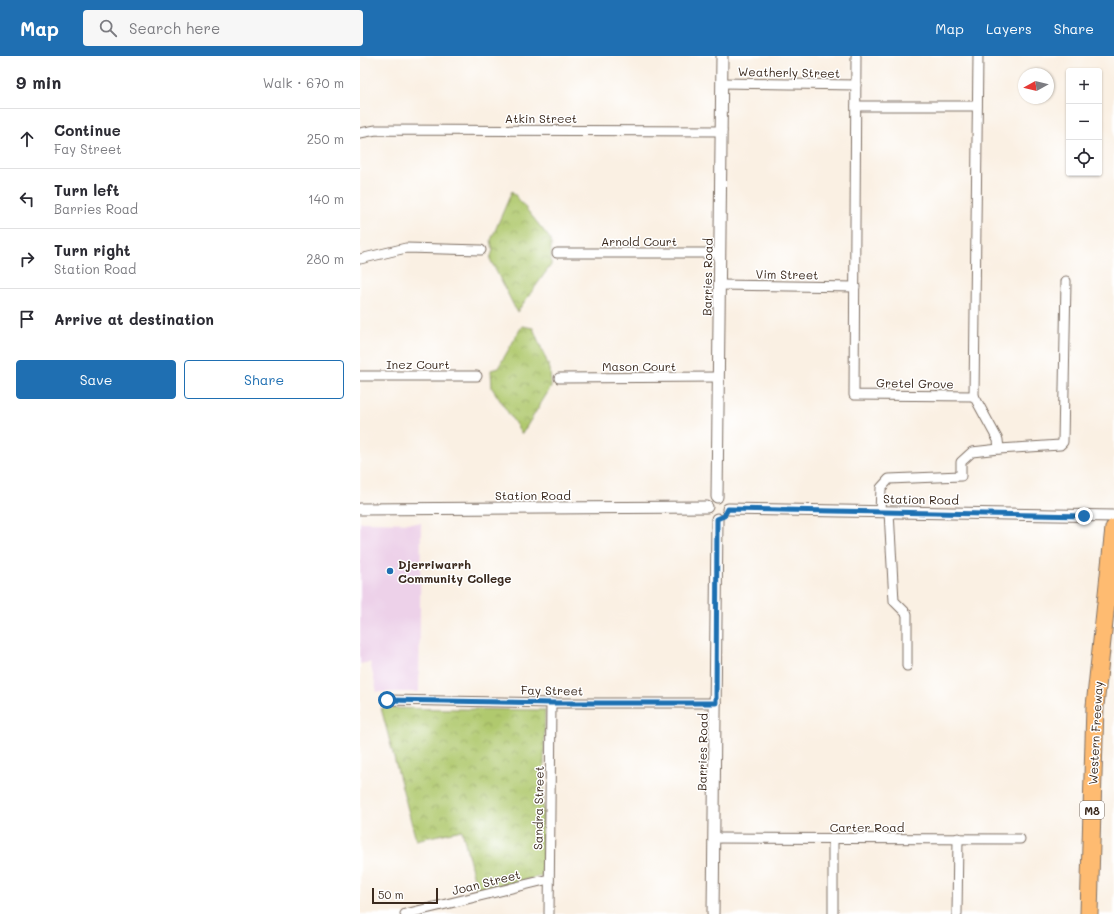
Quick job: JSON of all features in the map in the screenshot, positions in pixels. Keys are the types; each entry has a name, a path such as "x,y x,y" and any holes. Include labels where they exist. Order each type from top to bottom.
{"highway":[{"name":"Western Freeway","path":"1089,914 1095,706 1114,528"}],"street":[{"name":"Barries Road","path":"717,498 722,56"},
{"name":"Gretel Grove","path":"856,56 854,395 974,396"},
{"path":"978,56 974,396 998,440 999,449"},
{"name":"Weatherly Street","path":"722,83 856,85"},
{"path":"856,106 978,106"},
{"name":"Atkin Street","path":"360,134 376,130 722,131"},
{"path":"360,260 406,248 481,250"},
{"name":"Arnold Court","path":"557,253 720,253"},
{"path":"907,666 907,614 894,601 885,512 881,488 889,479 961,476 961,462 972,452 1060,445 1063,442 1066,281"},
{"name":"Vim Street","path":"720,285 855,287"},
{"name":"Inez Court","path":"360,376 477,376"},
{"name":"Mason Court","path":"559,378 718,377"},
{"path":"717,498 725,501 728,509 724,516 717,519 708,514 707,507 710,501 717,498"},
{"name":"Station Road","path":"360,509 707,507"},
{"name":"Station Road","path":"728,509 1114,516"},
{"name":"Barries Road","path":"714,914 717,519"},
{"name":"Fay Street","path":"387,700 551,703 716,703"},
{"name":"Sandra Street","path":"548,914 551,703"},
{"name":"Carter Road","path":"714,838 833,840 958,838 1020,839"},
{"path":"958,838 958,914"},
{"path":"833,840 833,914"},
{"name":"Joan Street","path":"405,914 549,879"}],"shaded area":[{"name":"Djerriwarrh Community College","path":"360,522 421,523 419,692 377,692 370,662 360,664"}],"green space":[{"path":"512,191 551,240 551,265 517,312 490,259 493,250 491,240"},
{"path":"522,326 533,328 550,369 551,387 522,434 492,388 491,370 498,368"},
{"path":"381,708 545,710 542,876 477,891 462,830 416,840"}],"place":[{"name":"Djerriwarrh Community College","path":"390,571"}],"route":[{"path":"387,700 551,703 716,703 717,519 724,516 728,509 1084,516"}]}
